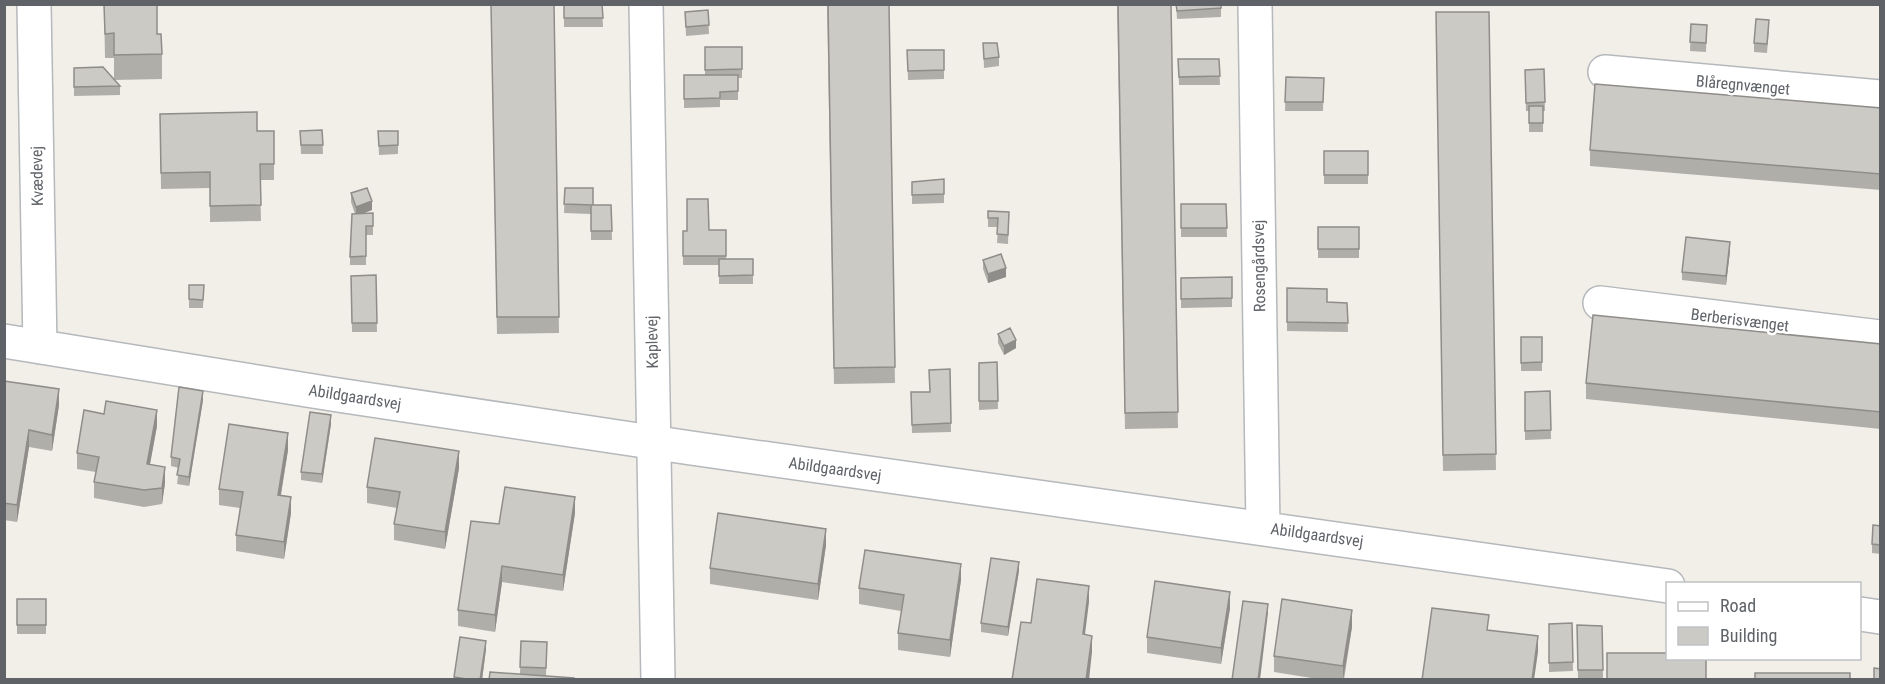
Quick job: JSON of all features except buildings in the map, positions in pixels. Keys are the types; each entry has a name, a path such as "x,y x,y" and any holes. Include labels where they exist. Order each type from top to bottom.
{"street":[{"name":"Kvædevej","path":"34,4 40,347"},
{"name":"Kaplevej","path":"646,4 658,680"},
{"name":"Rosengårdsvej","path":"1255,4 1263,528"},
{"name":"Blåregnvænget","path":"1605,72 1881,97"},
{"name":"Berberisvænget","path":"1600,303 1881,337"},
{"name":"Abildgaardsvej","path":"4,341 338,395 654,442 1666,586"},
{"path":"1861,614 1881,616"}]}
